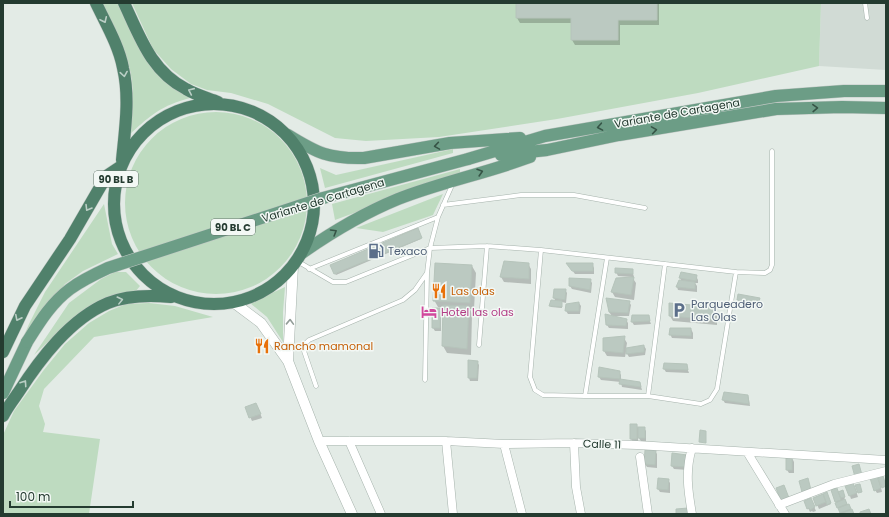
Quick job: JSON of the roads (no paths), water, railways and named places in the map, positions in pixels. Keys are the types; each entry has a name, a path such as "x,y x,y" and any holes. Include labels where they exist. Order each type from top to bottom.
{"highway":[{"name":"90 BL B","path":"96,3 117,49 123,67 126,86 127,103 121,164 114,186 113,206 115,226 122,245 131,262 145,277 160,289 178,298 200,303 222,304 251,297 281,279 297,260 310,234 314,213 314,192 309,171 300,152 288,135 260,115 244,108 227,105 202,104 177,110 154,123 136,140 121,164"},
{"name":"90 BL B","path":"124,3 145,49 164,73 186,89 227,105"},
{"path":"3,352 25,306 70,239 108,175 121,164"},
{"path":"3,416 25,381 46,354 62,336 96,309 115,301 136,296 152,295 178,298"}],"main road":[{"name":"Variante de Cartagena","path":"3,393 27,342 42,319 60,298 80,282 108,268 323,198 545,136 776,96 844,91 886,91"},
{"name":"Variante de Cartagena","path":"470,158 547,150 619,135 776,109 842,107 886,108"},
{"path":"288,135 312,150 335,157 350,158 364,158 450,143 545,136"},
{"path":"297,260 350,222 384,206 419,192 547,150"}],"street":[{"path":"288,361 297,260"},
{"path":"234,302 261,323 288,361 319,441 352,514"},
{"name":"Calle 11","path":"319,441 446,441 504,444 574,443 692,448 886,460"},
{"path":"349,441 381,514"},
{"path":"446,441 452,514"},
{"path":"574,443 576,487 581,514"},
{"path":"504,444 522,514"},
{"path":"692,448 687,469 688,489 692,514"},
{"path":"747,452 785,514"},
{"path":"640,457 648,514"},
{"path":"779,505 834,484 886,471"}],"lane":[{"path":"865,3 867,18"},
{"path":"297,260 309,269 333,282 346,282 430,248 488,246 541,250 736,272 765,273 770,270 772,265 772,151"},
{"path":"425,380 427,273 430,248 438,217 454,181"},
{"path":"443,205 521,195 574,195 645,208"},
{"path":"309,269 438,217"},
{"path":"479,345 488,246"},
{"path":"541,250 530,377 536,390 543,395 648,396 702,404 710,400 717,389 736,272"},
{"path":"585,396 607,258"},
{"path":"648,396 666,264"},
{"path":"316,386 304,351 305,344 310,340 403,300 415,290 427,273"}],"place":[{"name":"Texaco","path":"376,251"},
{"name":"Las olas","path":"439,291"},
{"name":"Parqueadero Las Olas","path":"679,310"},
{"name":"Hotel las olas","path":"429,312"},
{"name":"Rancho mamonal","path":"262,346"}]}
